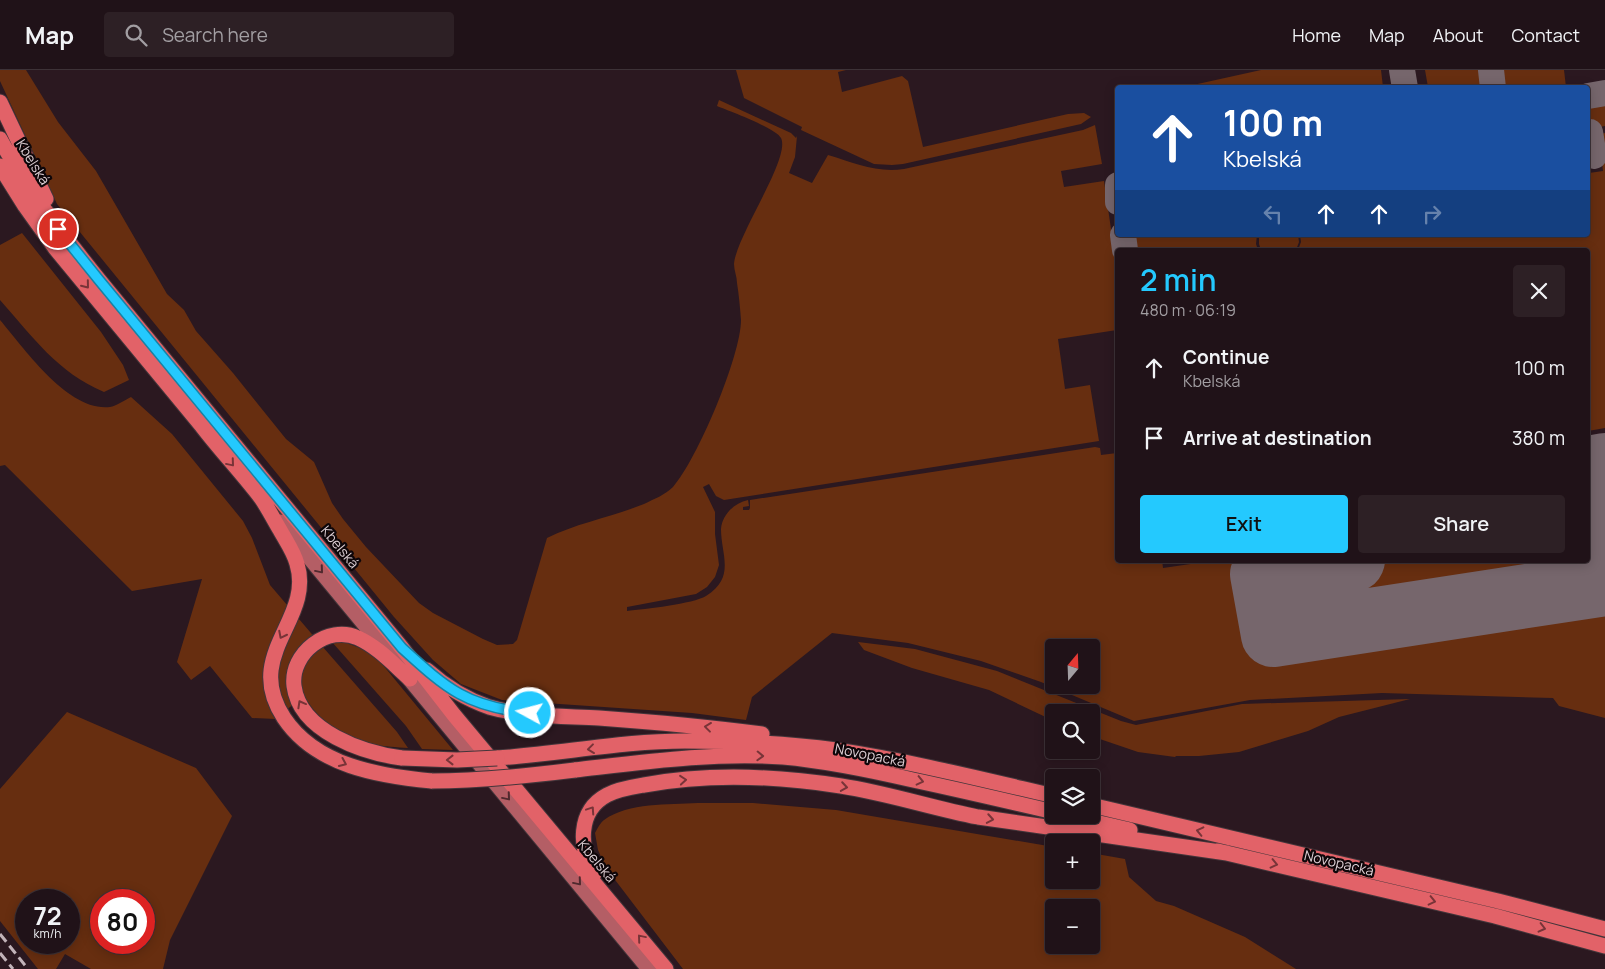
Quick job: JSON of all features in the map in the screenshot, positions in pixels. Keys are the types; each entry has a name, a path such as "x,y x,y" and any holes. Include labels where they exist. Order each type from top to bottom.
{"highway":[{"path":"0,102 62,245"},
{"name":"Kbelská","path":"0,139 62,245 262,500"},
{"name":"Kbelská","path":"0,166 25,206 62,245 402,648 454,715 666,969"},
{"path":"0,187 62,245"},
{"name":"Novopacká","path":"262,500 297,564 300,580 293,613 273,656 271,676 273,690 283,716 295,730 317,749 342,762 371,773 391,777 432,781 467,781 522,777 676,759 750,756 808,760 880,772 1045,810"},
{"path":"410,679 366,643 351,636 336,635 319,640 304,654 295,672 294,686 299,702 309,716 337,738 363,750 402,758 456,760 524,756 682,741 747,742 810,747 859,754"},
{"path":"402,648 445,685 461,695 491,708 530,713 661,722 784,736 859,754"},
{"name":"Novopacká","path":"859,754 948,771 1045,794"},
{"path":"615,908 592,872 586,856 583,832 589,812 603,797 615,792 657,783 677,781 744,778 832,785 876,793 978,817 1227,853"},
{"name":"Novopacká","path":"1100,807 1498,901 1605,930"},
{"name":"Novopacká","path":"1100,823 1495,916 1605,946"}],"main road":[{"name":"Kbelská","path":"262,500 649,969"}],"shaded area":[{"path":"0,70 26,70 58,122 96,171 167,294 184,310 196,331 233,373 286,439 314,462 332,503 366,547 419,603 433,613 497,645 513,644 517,640 547,538 570,528 644,504 670,490 683,474 694,455 716,407 726,382 739,336 741,320 734,264 737,251 771,179 782,148 781,138 771,129 717,106 719,100 791,133 796,138 797,136 795,157 789,173 812,183 828,155 884,170 904,169 1083,130 1095,125 1102,164 1061,171 1064,187 1104,181 1115,256 1115,330 1058,339 1065,389 1090,385 1099,441 724,500 716,496 709,484 703,487 715,512 715,534 719,565 715,577 707,587 696,594 627,607 627,611 668,606 700,599 715,589 721,581 725,565 722,524 730,510 748,500 749,506 743,507 743,510 749,510 750,500 1095,447 1100,448 1101,455 1115,453 1115,563 1162,563 1163,568 1197,563 1590,563 1590,504 1605,501 1605,718 1559,706 1553,698 1382,693 1250,700 1134,721 1100,707 1100,704 1093,704 1070,694 1100,694 1100,639 1045,639 1045,684 981,661 908,643 832,633 752,697 746,720 692,713 502,700 461,684 433,660 394,617 57,204 0,81"},
{"path":"736,70 846,70 838,72 842,92 902,76 908,81 923,147 1068,114 1084,113 1091,117 1081,124 903,164 874,164 801,130 802,127 744,98"},
{"path":"1261,70 1381,70 1383,85 1193,85"},
{"path":"1425,70 1487,70 1489,85 1428,85"},
{"path":"1495,70 1564,70 1566,85 1497,85"},
{"path":"1605,104 1605,126 1590,129 1590,107"},
{"path":"1605,133 1605,428 1590,431 1590,248 1299,248 1300,237 1590,237 1590,173 1603,171 1601,155 1598,156 1595,135"},
{"path":"22,233 101,332 123,365 129,380 104,392 87,384 59,364 0,300 0,245"},
{"path":"1133,237 1257,237 1257,248 1135,248"},
{"path":"1259,237 1298,237 1299,242 1297,248 1260,248"},
{"path":"0,320 48,376 78,399 94,406 110,407 131,397 172,434 243,521 252,538 270,585 397,732 408,748 377,745 342,733 316,713 304,695 276,719 252,718 210,666 191,680 177,662 202,579 132,591 5,465 0,466"},
{"path":"332,642 349,642 349,644 363,649 378,659 453,750 422,749 406,726"},
{"path":"858,642 915,649 997,671 1045,690 1045,694 1054,694 1079,704 1045,704 1045,717 989,690 912,668 864,650"},
{"path":"1410,699 1339,717 1308,731 1239,752 1175,757 1138,752 1100,739 1100,713 1136,725 1242,704"},
{"path":"67,712 196,768 232,816 170,940 163,969 91,969 65,954 80,954 80,889 15,889 15,940 0,921 0,789"},
{"path":"698,803 753,803 836,810 1045,845 1045,889 1100,889 1100,855 1125,859 1129,877 1156,901 1174,906 1245,937 1296,969 683,969 606,868 598,850 595,833 604,820 625,810 649,806"},
{"path":"26,954 65,954 56,969 38,969"}],"taxiway":[{"path":"1402,70 1404,85"},
{"path":"1491,70 1493,85"},
{"path":"1590,96 1605,93"},
{"path":"1590,132 1594,156"},
{"path":"1123,237 1125,248"}],"runway":[{"path":"1590,468 1605,465"},
{"path":"1590,525 1605,522"},
{"path":"1334,563 1262,574 1273,635 1605,584"}],"railway":[{"path":"0,934 28,969"},
{"path":"0,953 13,969"}],"route":[{"path":"58,229 402,648 445,685 461,695 491,708 530,713"}]}
